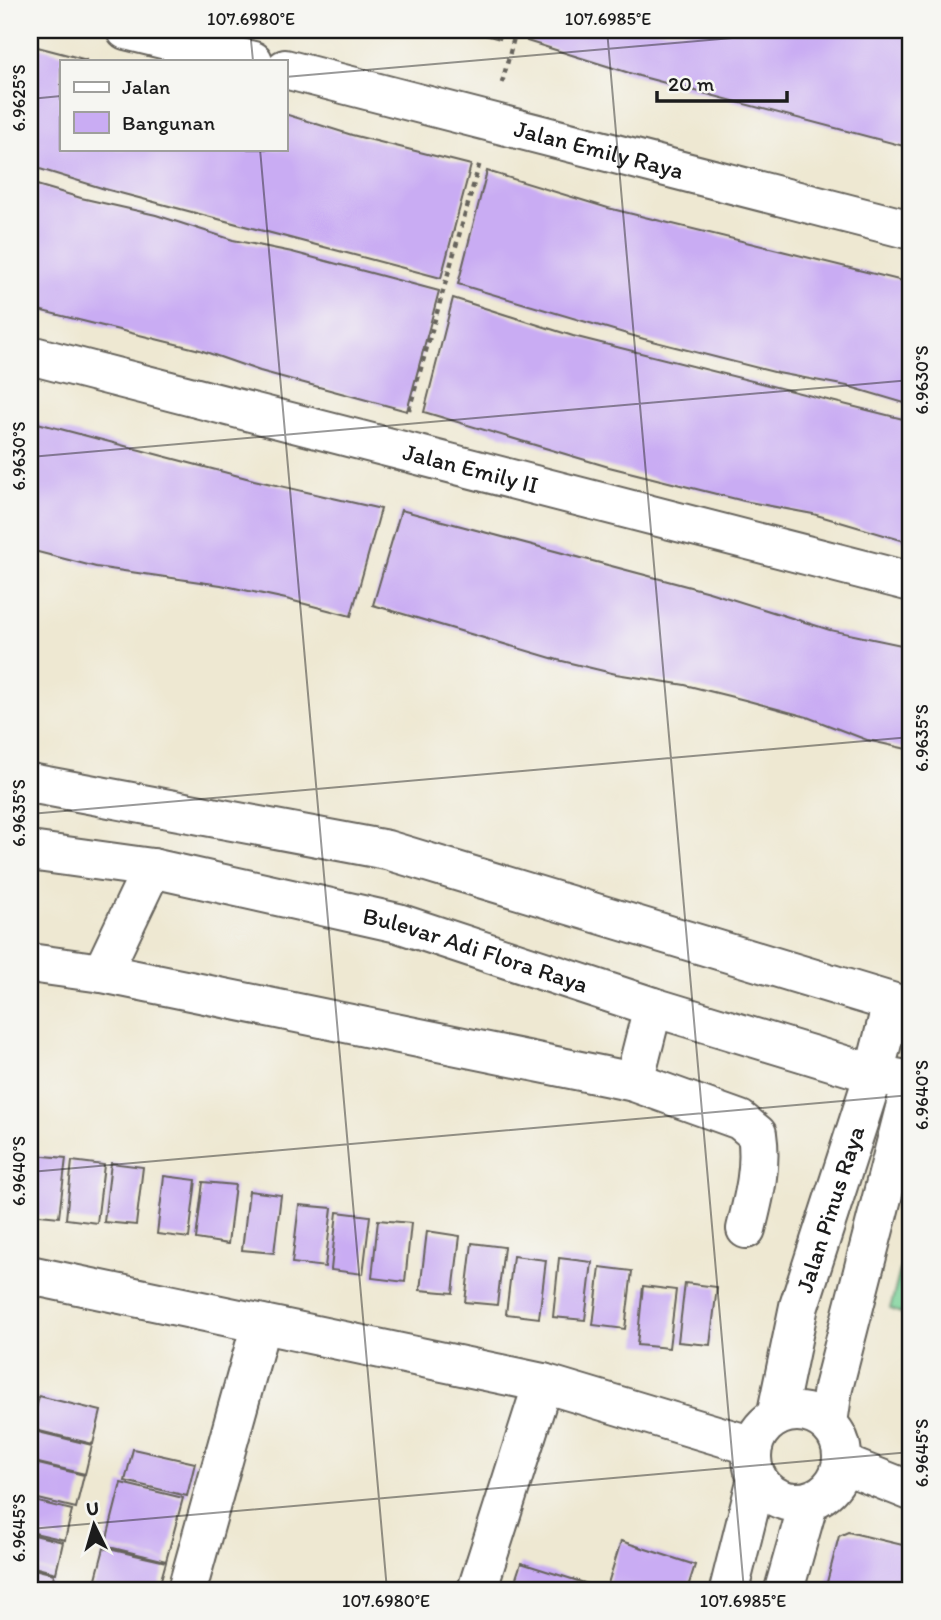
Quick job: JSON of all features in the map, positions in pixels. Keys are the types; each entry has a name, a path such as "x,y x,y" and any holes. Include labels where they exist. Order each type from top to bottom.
{"street":[{"path":"126,30 249,60"},
{"name":"Jalan Emily Raya","path":"287,70 911,230"},
{"name":"Jalan Emily II","path":"30,355 911,582"},
{"path":"30,783 387,850 902,1006"},
{"name":"Bulevar Adi Flora Raya","path":"30,852 152,868 398,923 653,1007 911,1083"},
{"path":"102,973 152,868"},
{"path":"30,963 102,973 634,1082 740,1119 757,1134 760,1152 759,1173 747,1229"},
{"name":"Jalan Pinus Raya","path":"729,1590 762,1447 786,1375 799,1306 874,1073 902,1006"},
{"path":"634,1082 653,1007"},
{"name":"Jalan Pinus Raya","path":"828,1423 833,1388 911,1083"},
{"path":"30,1275 543,1383 762,1447"},
{"path":"187,1590 261,1324"},
{"path":"477,1590 543,1383"},
{"path":"793,1412 811,1414 828,1423 840,1441 843,1464 831,1488 821,1496 809,1501 793,1502 779,1499 766,1490 762,1447 793,1412"},
{"path":"843,1464 911,1491"},
{"path":"784,1590 809,1501"}],"path":[{"path":"398,450 516,30"}],"green space":[{"path":"911,1228 911,1317 890,1309"}],"building":[{"path":"467,30 503,30 500,39"},
{"path":"530,30 911,31 911,148 639,76 527,41"},
{"path":"30,45 87,60 60,60 60,150 287,150 287,115 352,135 471,165 441,278 105,189 30,166"},
{"path":"487,171 608,208 911,283 911,405 847,386 778,373 644,339 458,284"},
{"path":"30,183 156,215 233,240 292,252 439,291 407,411 260,371 200,350 30,308"},
{"path":"453,298 573,336 911,421 911,543 813,514 744,501 609,467 424,412"},
{"path":"30,421 254,480 381,509 351,616 221,585 96,567 30,550"},
{"path":"401,510 709,592 830,630 911,647 911,750 867,740 807,717 745,700 685,685 616,674 558,660 373,605"},
{"path":"33,1155 66,1158 59,1217 30,1214"},
{"path":"72,1161 104,1165 97,1223 66,1219"},
{"path":"111,1163 143,1167 136,1225 104,1222"},
{"path":"164,1176 196,1180 189,1238 157,1234"},
{"path":"203,1182 235,1185 228,1244 196,1239"},
{"path":"249,1191 281,1195 274,1253 242,1250"},
{"path":"299,1205 332,1208 325,1267 292,1263"},
{"path":"337,1212 370,1216 363,1274 331,1270"},
{"path":"378,1220 411,1223 405,1282 372,1278"},
{"path":"427,1231 460,1236 453,1293 420,1290"},
{"path":"472,1243 504,1247 497,1305 465,1302"},
{"path":"513,1256 546,1260 539,1318 506,1314"},
{"path":"559,1258 592,1262 585,1320 553,1317"},
{"path":"600,1267 632,1271 625,1329 593,1325"},
{"path":"685,1283 717,1287 710,1345 678,1342"},
{"path":"643,1286 676,1290 669,1348 637,1345"},
{"path":"39,1396 101,1411 93,1444 31,1429"},
{"path":"30,1430 92,1445 85,1474 30,1461"},
{"path":"133,1449 195,1463 187,1496 125,1481"},
{"path":"30,1462 84,1475 76,1508 30,1497"},
{"path":"121,1483 183,1498 166,1561 105,1546"},
{"path":"30,1500 72,1510 65,1540 30,1532"},
{"path":"848,1532 911,1547 911,1590 825,1590 839,1536"},
{"path":"30,1534 63,1542 56,1573 30,1566"},
{"path":"621,1541 695,1565 687,1590 606,1590"},
{"path":"104,1548 166,1562 158,1590 93,1590"},
{"path":"521,1563 594,1586 593,1590 512,1590"},
{"path":"30,1568 54,1574 51,1590 30,1590"}]}
